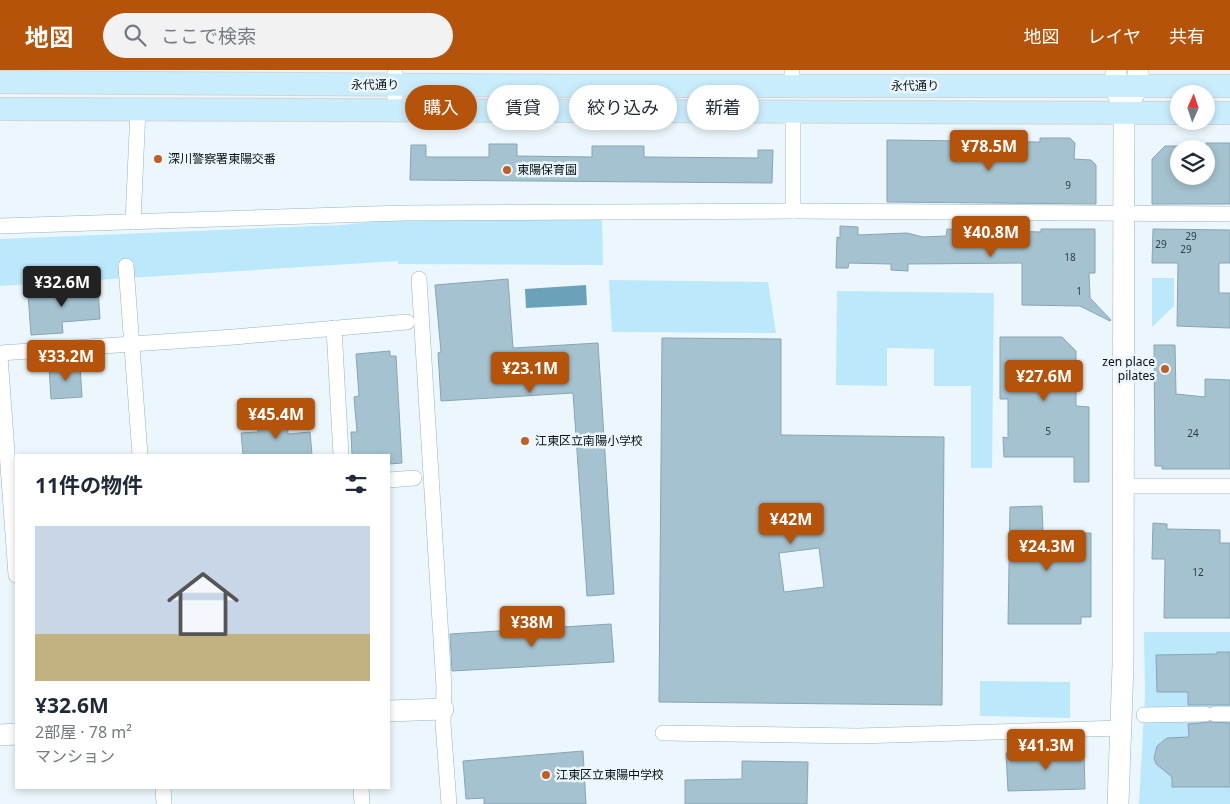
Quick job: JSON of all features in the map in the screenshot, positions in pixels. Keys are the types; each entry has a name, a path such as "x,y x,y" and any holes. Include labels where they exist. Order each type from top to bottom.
{"main road":[{"name":"永代通り","path":"0,82 140,77 1127,78 1230,86"},
{"name":"永代通り","path":"0,109 1170,113"},
{"path":"1215,113 1230,113"}],"street":[{"path":"395,78 395,110"},
{"path":"1118,804 1121,728 1124,486 1124,113 1127,78"},
{"path":"133,222 138,109"},
{"path":"793,211 794,112"},
{"path":"0,226 404,213 793,211 1230,214"},
{"path":"126,266 140,454"},
{"path":"418,280 444,687 449,804"},
{"path":"15,565 9,506 0,354 407,322"},
{"path":"334,328 341,454"},
{"path":"390,480 414,478"},
{"path":"1124,486 1230,486"},
{"path":"390,711 444,708"},
{"path":"1144,715 1217,714"},
{"path":"663,733 858,736 1121,728"},
{"path":"0,735 15,734"},
{"path":"163,789 164,804"},
{"path":"361,789 362,804"}],"shaded area":[{"path":"402,219 602,219 603,265 398,264 398,261 0,286 0,239 341,225"},
{"path":"1152,278 1174,278 1174,306 1152,327"},
{"path":"609,280 768,282 776,333 612,332"},
{"path":"586,285 587,305 526,308 525,289"},
{"path":"837,291 994,293 992,468 971,468 971,386 934,386 934,349 887,348 887,386 836,385"},
{"path":"1144,632 1230,632 1230,804 1139,804 1145,695"},
{"path":"980,681 1070,682 1070,718 980,716"}],"building":[{"path":"1040,138 1070,138 1075,143 1074,159 1091,160 1096,165 1096,204 887,202 887,140 1040,142"},
{"path":"1215,143 1230,143 1230,204 1152,204 1152,159 1165,146 1170,146 1170,185 1215,185"},
{"path":"489,144 517,144 517,156 592,157 592,146 644,146 644,157 758,158 758,150 773,150 772,183 410,180 411,145 426,145 426,157 489,157"},
{"path":"840,226 858,227 858,235 907,233 923,237 946,236 947,229 1041,232 1041,229 1095,229 1095,273 1089,273 1090,298 1111,320 1080,306 1022,305 1022,263 908,264 908,271 891,270 891,264 849,263 848,268 836,268 837,237 840,238"},
{"path":"1153,229 1230,230 1230,263 1219,263 1219,293 1230,293 1230,328 1177,326 1178,263 1152,263"},
{"path":"508,279 513,348 598,343 614,594 587,596 573,393 441,401 438,353 441,352 435,285"},
{"path":"95,283 95,289 98,289 100,319 62,322 63,333 31,335 28,294 33,293 33,290 72,288 72,285"},
{"path":"1000,337 1062,337 1076,351 1076,406 1089,407 1089,482 1074,482 1074,457 1004,457 1003,437 1008,438 1008,399 1000,399"},
{"path":"662,338 781,339 781,435 944,437 942,705 659,702","holes":["819,548 824,587 784,592 779,553"]},
{"path":"1154,345 1175,345 1176,394 1205,397 1205,379 1230,380 1230,469 1162,469 1162,466 1155,466"},
{"path":"390,351 390,356 396,356 402,463 390,464 390,454 352,454 351,432 357,432 354,397 359,396 356,354"},
{"path":"80,364 82,397 51,399 49,366"},
{"path":"287,416 288,434 310,432 312,454 243,454 241,433 258,432 257,422 273,421 273,417"},
{"path":"1042,506 1043,533 1091,533 1091,617 1081,617 1081,624 1008,624 1010,507"},
{"path":"1153,523 1167,524 1167,529 1220,530 1220,543 1230,543 1230,618 1164,618 1165,559 1152,559"},
{"path":"611,624 614,662 452,671 450,634"},
{"path":"1217,652 1230,652 1230,705 1188,705 1188,692 1157,692 1156,655 1217,654"},
{"path":"1230,723 1230,787 1172,787 1172,777 1156,764 1154,758 1157,746 1167,738 1189,737 1188,724"},
{"path":"583,751 586,804 484,804 484,798 466,799 463,761"},
{"path":"1084,751 1085,789 1008,791 1006,753"},
{"path":"742,761 808,762 807,804 685,804 685,780 742,779"}],"place":[{"name":"深川警察署東陽交番","path":"158,159"},
{"name":"東陽保育園","path":"507,170"},
{"name":"zen place pilates","path":"1165,369"},
{"name":"江東区立南陽小学校","path":"525,441"},
{"name":"江東区立東陽中学校","path":"546,775"}]}
